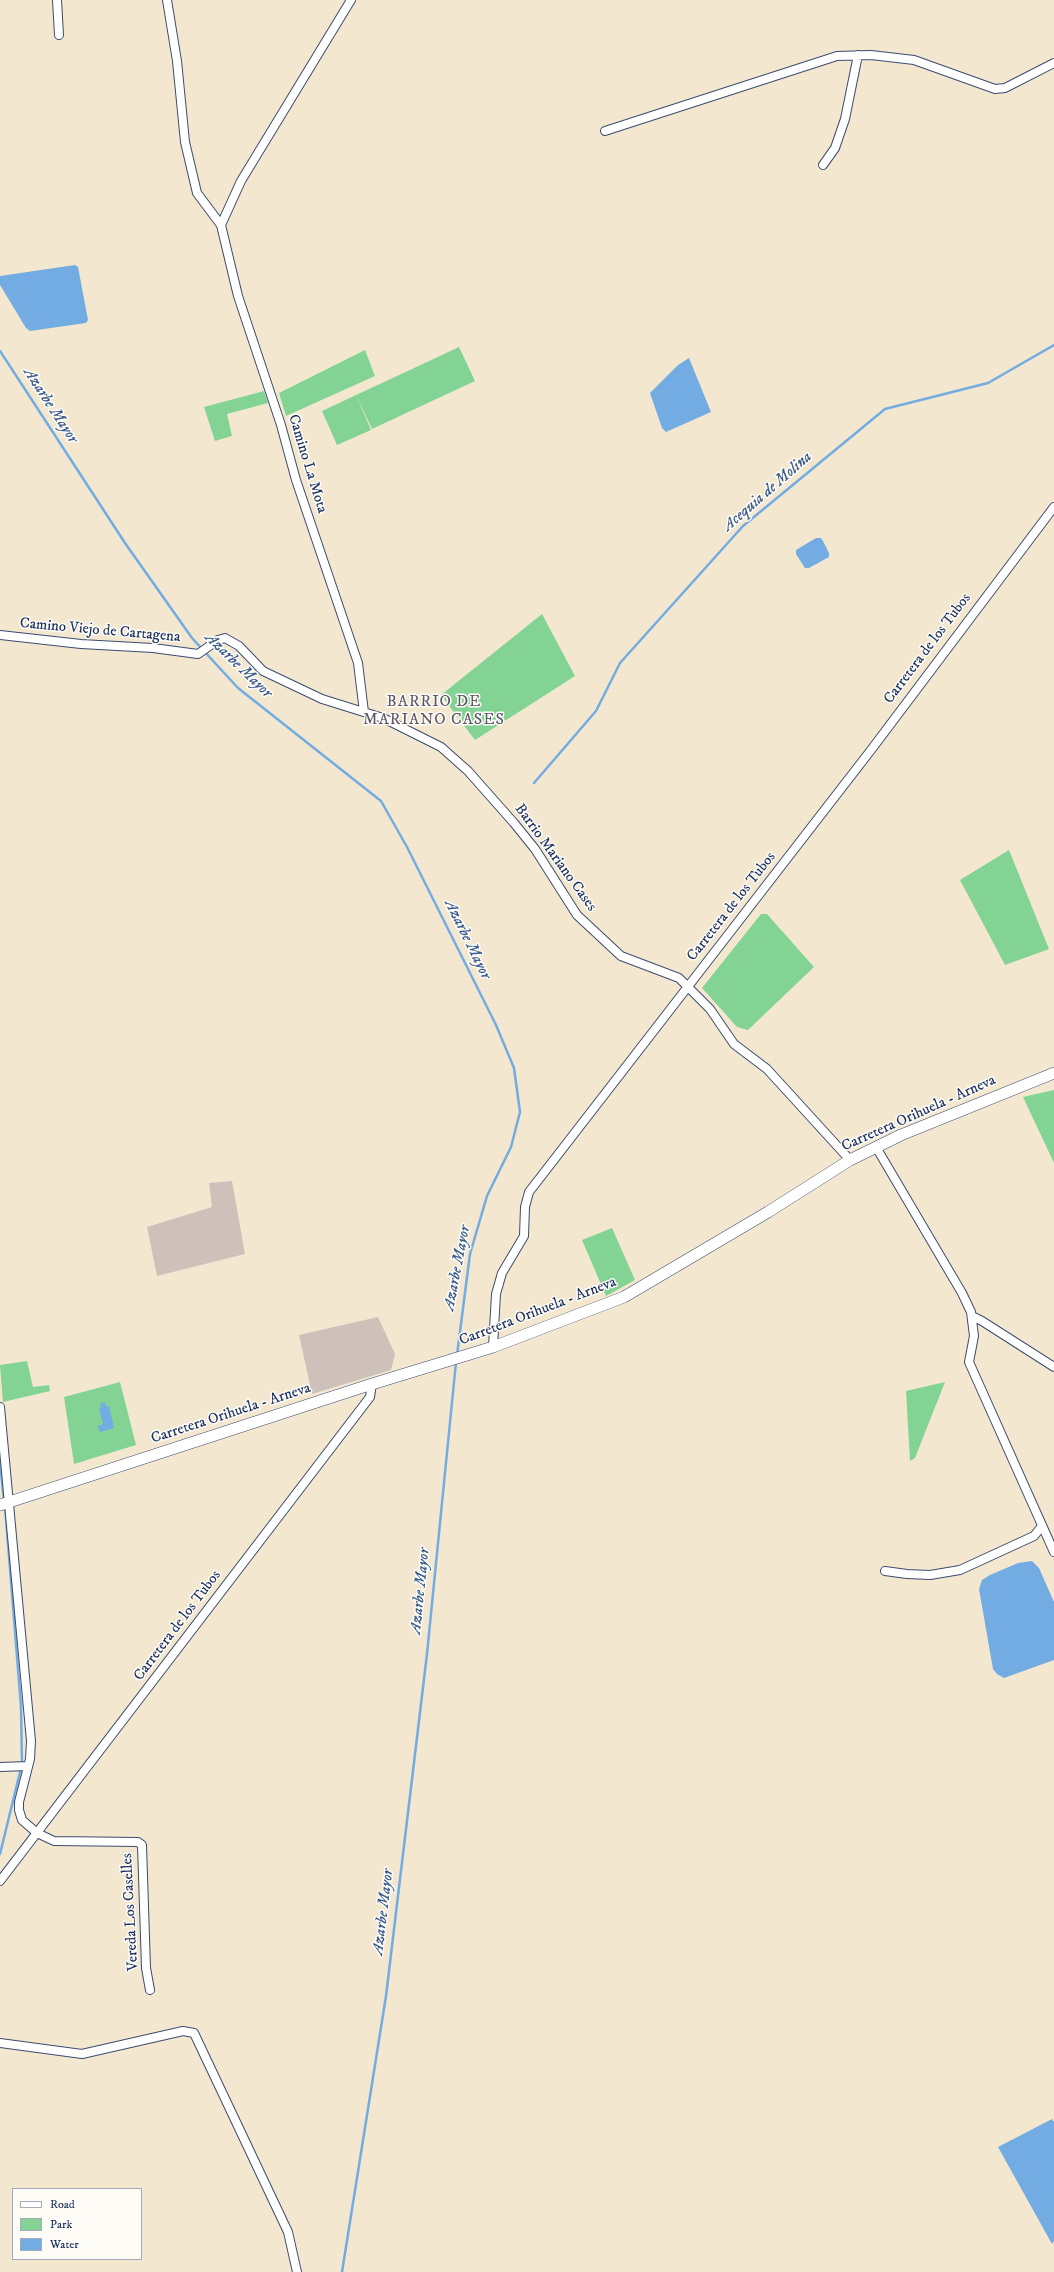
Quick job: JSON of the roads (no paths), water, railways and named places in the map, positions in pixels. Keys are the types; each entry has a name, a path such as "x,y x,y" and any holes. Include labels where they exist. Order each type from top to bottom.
{"main road":[{"name":"Carretera Orihuela - Arneva","path":"4,1504 372,1384 493,1347 624,1297 768,1212 850,1160 933,1122 1054,1073"}],"street":[{"path":"57,0 59,35"},
{"path":"167,0 177,61 185,142 197,193 221,225 241,181 351,0"},
{"path":"823,165 835,148 845,119 858,55"},
{"path":"605,131 837,56 858,55 914,60 995,89 1005,88 1054,63"},
{"name":"Camino La Mota","path":"221,225 238,296 281,425 296,480 358,663 364,712"},
{"name":"Carretera de los Tubos","path":"493,1347 496,1294 502,1273 524,1236 525,1207 529,1192 688,987 1054,507"},
{"name":"Camino Viejo de Cartagena","path":"0,636 81,644 158,648 198,654 218,640"},
{"name":"Barrio Mariano Cases","path":"218,640 225,638 233,641 263,671 322,700 383,718 428,739 457,759 535,849 577,916 621,956 679,978 710,1009 734,1044 767,1069 850,1160"},
{"path":"876,1147 962,1293 972,1316 974,1336 969,1362 1054,1552"},
{"path":"972,1316 982,1320 1054,1366"},
{"name":"Carretera de los Tubos","path":"0,1881 370,1397 372,1384"},
{"path":"0,1407 4,1504 31,1741 28,1766 19,1802 19,1810 22,1820 37,1833"},
{"path":"885,1571 930,1575 960,1570 1034,1536 1042,1526"},
{"path":"0,1767 28,1766"},
{"name":"Vereda Los Caselles","path":"37,1833 54,1841 138,1842 142,1845 146,1968 150,1990"},
{"path":"0,2043 82,2054 182,2031 194,2033 288,2232 297,2272"}],"water":[{"path":"75,265 78,267 88,320 86,323 30,331 26,328 0,285 0,276"},
{"path":"689,358 711,412 666,432 662,428 650,393 678,365"},
{"path":"816,538 821,538 829,553 829,557 809,568 805,568 796,554 796,550"},
{"path":"105,1402 106,1407 109,1406 114,1428 100,1432 98,1426 103,1424 99,1409 101,1408 100,1404"},
{"path":"1032,1561 1039,1568 1054,1602 1054,1660 1004,1678 997,1674 993,1669 979,1589 982,1580 990,1575 1018,1563"},
{"path":"1052,2119 1054,2122 1054,2241 1052,2244 998,2147"}],"waterway":[{"name":"Acequia de Molina","path":"534,783 596,711 620,663 743,526 885,409 988,383 1054,345"},
{"name":"Azarbe Mayor","path":"0,351 125,543 192,638 238,688 381,801 407,847 496,1025 514,1068 520,1112 511,1147 487,1196 470,1254 457,1355"},
{"name":"Azarbe Mayor","path":"342,2272 386,1996 427,1654 456,1362"},
{"path":"0,1462 4,1501"},
{"path":"5,1506 21,1707 22,1765"},
{"path":"0,1854 21,1768"}],"district":[{"name":"BARRIO DE MARIANO CASES","path":"434,712"}]}
